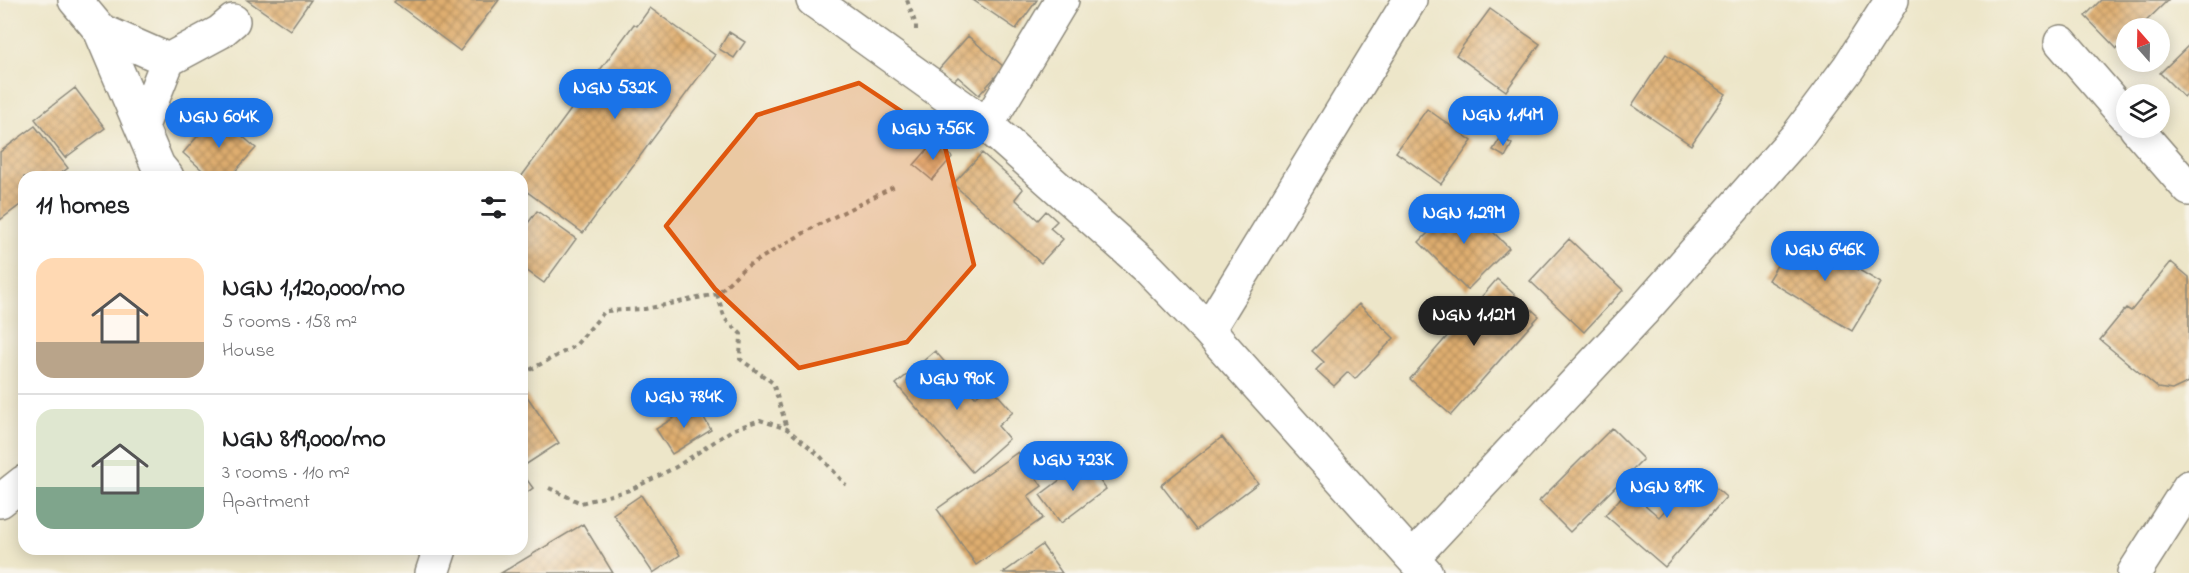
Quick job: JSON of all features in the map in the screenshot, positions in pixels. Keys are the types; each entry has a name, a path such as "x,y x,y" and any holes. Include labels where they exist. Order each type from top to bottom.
{"street":[{"path":"75,0 100,30 162,171"},
{"path":"813,0 987,125 1148,268 1208,330 1420,565 1798,135 1849,67 1892,0"},
{"path":"987,125 1062,0"},
{"path":"1208,330 1410,0"},
{"path":"142,126 168,60 220,32 233,21"},
{"path":"100,30 168,60"},
{"path":"2061,42 2116,105"},
{"path":"2145,138 2189,189"},
{"path":"0,501 18,487"},
{"path":"2134,573 2189,487"},
{"path":"432,573 438,555"}],"path":[{"path":"528,371 575,346 605,311 645,309 717,294 744,268 897,185"},
{"path":"717,294 725,319 741,334 740,359 773,383 787,429"},
{"path":"549,488 581,503 630,490 676,467 732,430 760,420 787,429 820,456 846,485"}],"highlighted area":[{"path":"859,83 943,139 974,265 907,342 799,368 715,289 666,226 757,115"}],"building":[{"path":"247,0 311,0 290,30"},
{"path":"396,0 499,0 460,51 394,2"},
{"path":"973,0 1037,0 1016,29"},
{"path":"2101,0 2168,0 2149,18 2116,18 2116,48 2085,16"},
{"path":"650,8 715,55 583,233 528,192 528,171 525,171 634,24 637,26"},
{"path":"1490,9 1540,44 1506,91 1456,55"},
{"path":"729,32 745,42 734,58 719,49"},
{"path":"968,36 1004,67 979,95 958,77 953,82 938,70"},
{"path":"2189,45 2189,92 2184,97 2160,73 2170,72 2170,63"},
{"path":"1666,54 1726,94 1691,145 1632,105"},
{"path":"75,88 105,128 65,158 35,119"},
{"path":"1427,109 1472,141 1441,184 1396,152"},
{"path":"217,114 256,148 235,171 203,171 183,153"},
{"path":"35,126 68,168 64,171 18,171 18,206 0,220 0,152"},
{"path":"1501,137 1512,144 1505,157 1493,150"},
{"path":"934,142 952,157 932,180 914,165"},
{"path":"982,153 1023,189 1015,199 1038,220 1046,211 1057,221 1050,228 1063,239 1041,263 953,184"},
{"path":"1461,200 1509,248 1467,290 1419,242"},
{"path":"537,211 576,239 544,283 528,271 528,223"},
{"path":"1797,233 1881,283 1852,331 1768,280"},
{"path":"1569,239 1623,290 1584,332 1530,281"},
{"path":"2171,262 2189,277 2189,382 2172,390 2158,388 2100,340 2126,308 2131,311"},
{"path":"1497,279 1539,316 1451,415 1410,379"},
{"path":"1359,304 1394,338 1355,379 1348,372 1334,386 1316,370 1324,362 1312,351"},
{"path":"935,351 975,397 989,385 1013,412 998,426 1009,439 972,472 896,384"},
{"path":"528,398 559,443 528,463"},
{"path":"696,404 711,430 672,454 656,429"},
{"path":"1612,428 1643,459 1570,532 1539,501"},
{"path":"1222,437 1258,483 1196,530 1161,485"},
{"path":"1018,452 1042,486 1028,496 1043,518 976,565 937,509"},
{"path":"1085,461 1106,489 1061,523 1040,495"},
{"path":"1698,473 1726,497 1665,567 1605,515 1628,490 1659,517"},
{"path":"528,481 533,488 528,492"},
{"path":"641,495 680,555 653,573 613,514"},
{"path":"583,524 613,573 501,573"},
{"path":"1042,545 1062,573 1003,573"}]}
